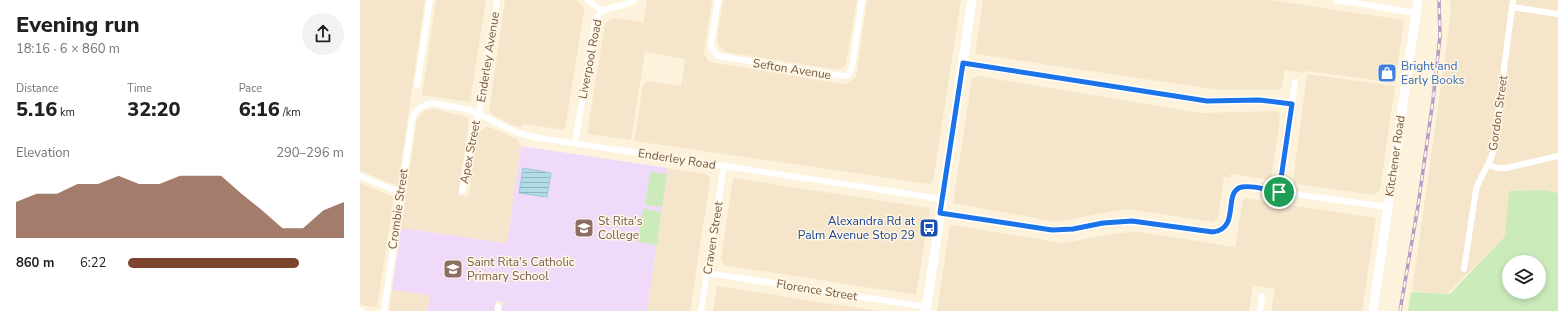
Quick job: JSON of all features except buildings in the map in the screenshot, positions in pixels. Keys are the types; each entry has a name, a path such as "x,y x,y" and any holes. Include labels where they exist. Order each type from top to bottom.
{"main road":[{"path":"926,309 972,0"},
{"name":"Kitchener Road","path":"1373,311 1418,0"}],"street":[{"path":"417,85 430,0"},
{"name":"Enderley Avenue","path":"478,113 497,0"},
{"path":"588,0 602,10"},
{"name":"Liverpool Road","path":"575,143 596,18 602,10 626,5 634,0"},
{"name":"Sefton Avenue","path":"718,0 712,45 714,52 718,56 843,76 848,75 852,68 862,0"},
{"path":"1337,0 1416,13"},
{"name":"Gordon Street","path":"1464,269 1476,190 1478,182 1488,165 1493,152 1513,0"},
{"path":"1512,7 1558,14"},
{"path":"963,63 1207,101 1259,100 1292,104"},
{"path":"1279,192 1295,82"},
{"name":"Enderley Road","path":"418,109 427,104 433,104 470,110 523,134 942,199"},
{"name":"Crombie Street","path":"384,311 412,120 418,109"},
{"name":"Apex Street","path":"462,191 473,131 478,113"},
{"path":"1488,165 1498,168 1506,168 1558,156"},
{"name":"Craven Street","path":"701,311 724,166"},
{"path":"360,176 401,193"},
{"path":"940,213 1052,230 1073,229 1103,223 1132,221 1213,232 1222,230 1227,224 1234,193 1238,188 1246,187 1388,208"},
{"name":"Florence Street","path":"707,273 926,309"},
{"path":"1260,311 1262,296"}],"shaded area":[{"path":"360,0 425,0 398,186 360,171"},
{"path":"436,0 486,0 470,102 422,95"},
{"path":"505,0 575,0 583,5 584,11 565,130 523,124 522,127 512,125 493,115 489,111"},
{"path":"647,0 712,0 704,53 709,62 842,84 848,83 856,77 867,0 961,0 933,182 930,184 634,141 643,85 647,81 681,86 685,59 645,52 631,140 587,134 605,24 609,20 616,18 643,22"},
{"path":"723,0 857,0 846,64 843,68 838,70 726,52 718,45 717,38"},
{"path":"983,0 1270,0 1404,20 1395,83 1307,71 1303,73 1285,70 1281,90 1219,90 975,54"},
{"path":"1450,0 1558,0 1558,193 1543,190 1510,191 1505,236 1447,294 1412,291 1445,57 1451,10"},
{"path":"1307,74 1395,86 1380,190 1374,195 1295,184 1293,180"},
{"path":"978,76 1200,113 1279,111 1280,119 1271,180 1231,174 1230,178 1224,177 1218,218 1213,222 1125,209 1057,222 953,203 972,78"},
{"path":"434,109 468,117 468,129 458,195 468,197 478,133 487,126 517,139 521,146 507,243 401,228 417,119 424,111"},
{"name":"St Rita's College","path":"521,146 668,168 647,311 501,311 503,302 496,301 494,311 427,311 430,295 392,290 401,228 507,243"},
{"path":"668,168 706,174 710,177 690,311 647,311"},
{"path":"733,178 930,208 916,295 724,265 721,259"},
{"path":"360,183 394,197 377,308 360,305"},
{"path":"1243,198 1376,218 1362,311 1271,311 1275,289 1253,285 1249,311 937,311 950,225 1063,243 1117,233 1139,232 1235,247"},
{"path":"717,286 878,311 713,311"},
{"path":"392,290 430,295 427,311 389,311"}],"green space":[{"path":"650,172 667,174 662,207 645,205"},
{"path":"1543,190 1558,193 1558,311 1408,311 1411,292 1450,294 1505,236 1509,191"},
{"path":"643,209 661,212 657,245 638,242"}],"water":[{"path":"523,168 551,173 547,197 519,193"}],"railway":[{"path":"1400,311 1418,206 1433,100 1440,36 1439,0"}],"place":[{"name":"Bright and Early Books","path":"1387,73"},
{"name":"St Rita's College","path":"584,228"},
{"name":"Alexandra Rd at Palm Avenue Stop 29","path":"929,228"},
{"name":"Saint Rita's Catholic Primary School","path":"453,269"}],"route":[{"path":"963,63 1207,101 1259,100 1292,104 1279,192 1246,187 1238,188 1234,193 1227,224 1222,230 1217,232 1132,221 1103,223 1073,229 1052,230 940,213 963,63"}]}
